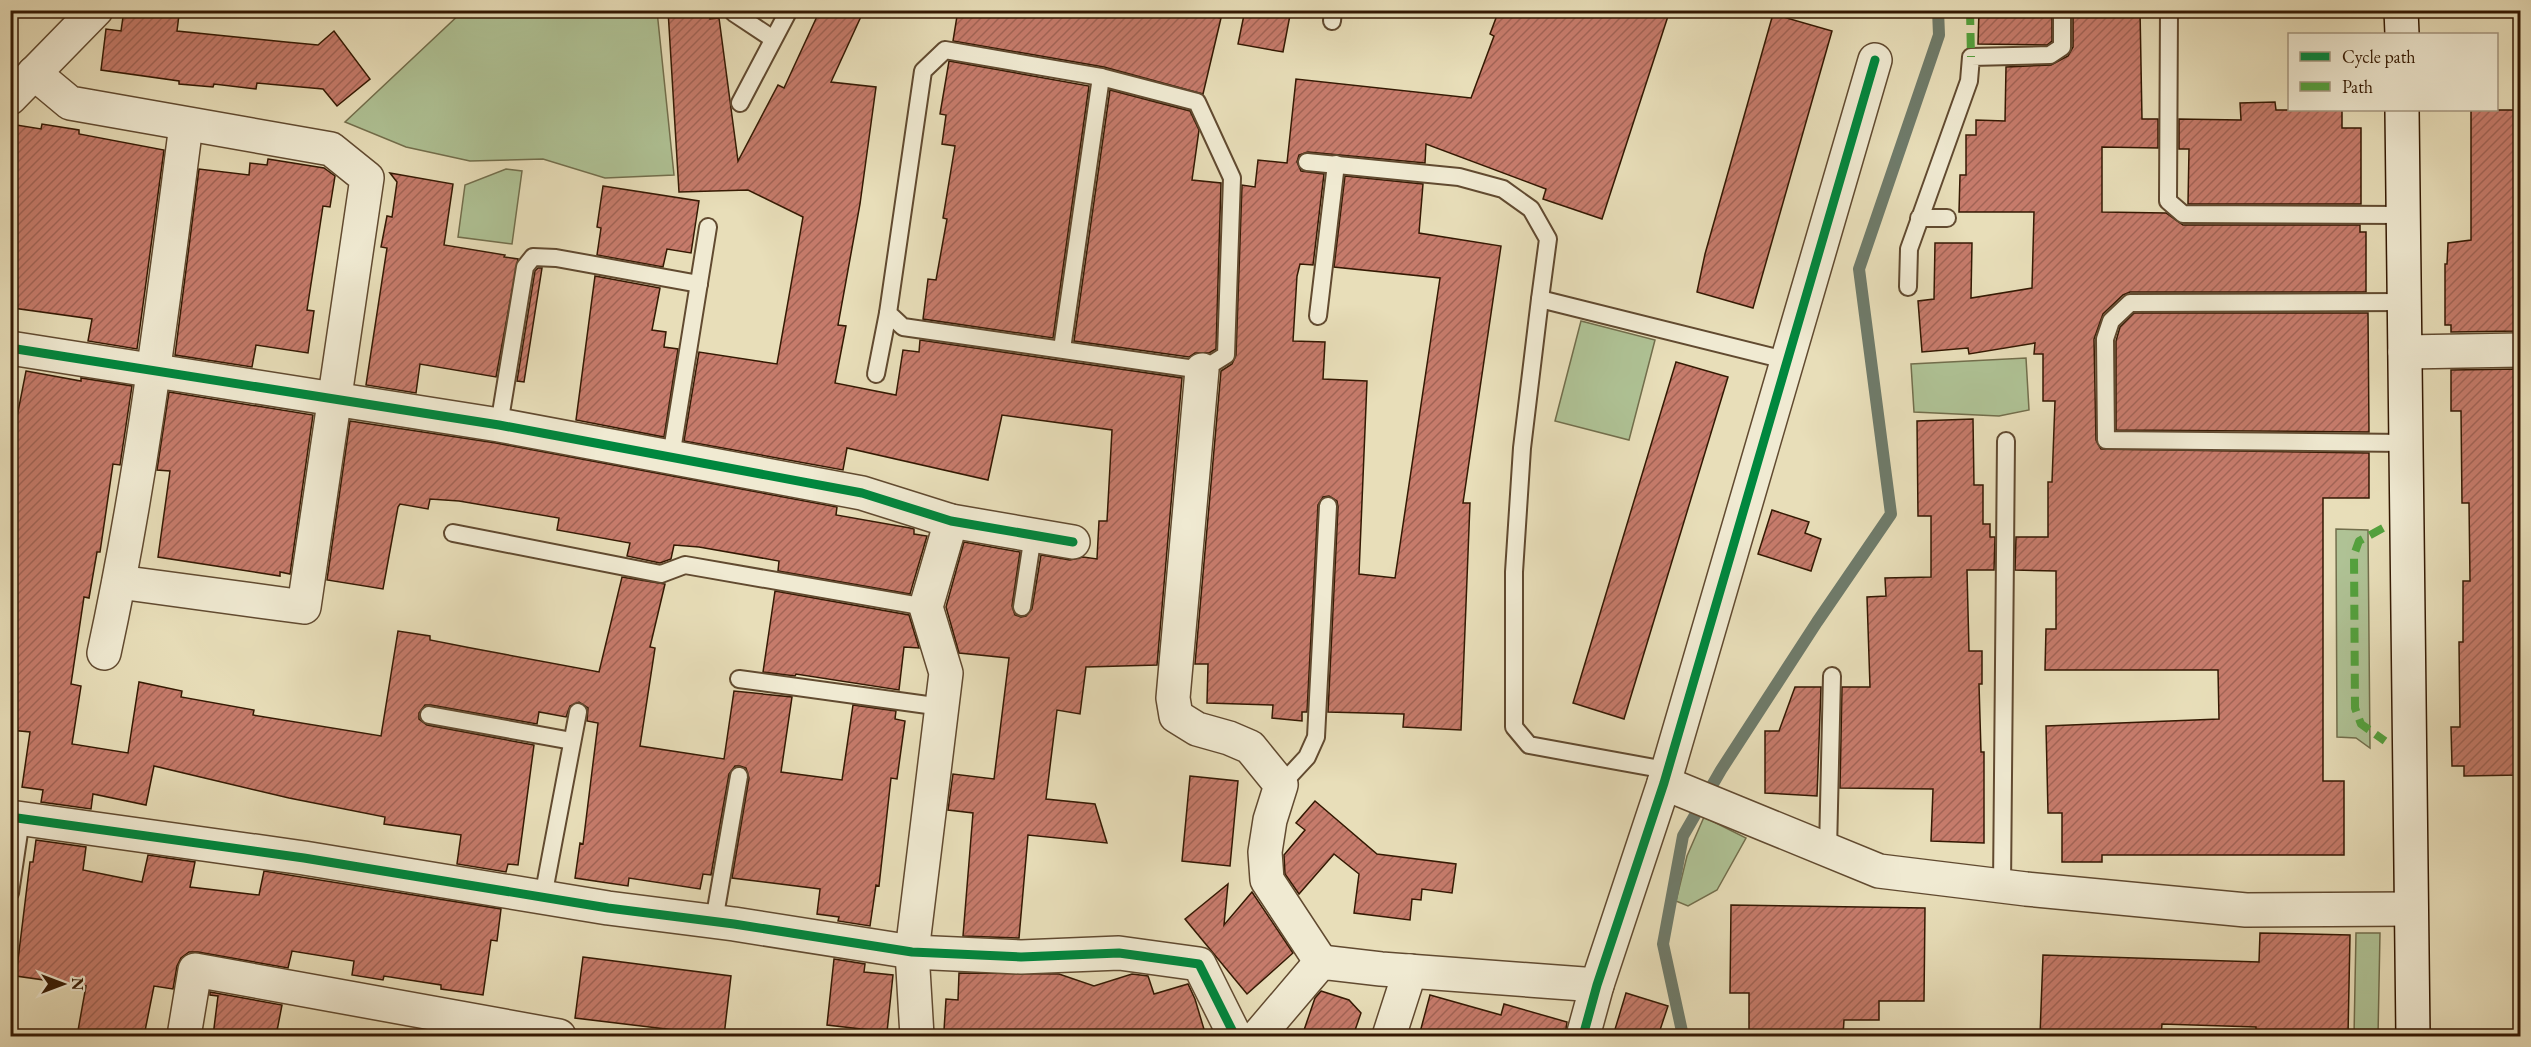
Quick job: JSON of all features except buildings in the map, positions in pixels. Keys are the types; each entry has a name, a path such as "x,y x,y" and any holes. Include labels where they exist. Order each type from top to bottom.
{"street":[{"path":"10,98 96,10"},
{"path":"2401,10 2402,33"},
{"path":"1583,1036 1597,985 1671,781 1875,60"},
{"path":"34,73 70,103 331,149 367,178 304,607 119,582"},
{"path":"2402,111 2413,1036"},
{"path":"104,653 119,582 154,371 186,125"},
{"path":"10,348 499,425 862,493 951,521 1073,542"},
{"path":"2404,352 2520,350"},
{"path":"1202,370 1173,698 1176,716 1197,729 1250,747 1281,785 1270,820 1265,852 1267,880 1322,962"},
{"path":"917,1036 912,952 946,673 926,607 951,521"},
{"path":"1671,781 1722,807 1879,871 2002,887 2246,910 2411,909"},
{"path":"16,818 304,858 543,897 912,952 1021,957 1119,953 1199,964 1235,1036"},
{"path":"1322,962 1597,985"},
{"path":"1258,1036 1322,962"},
{"path":"184,1036 195,970 559,1036"},
{"path":"1389,1036 1410,971"}],"lane":[{"path":"733,10 772,39"},
{"path":"740,103 789,10"},
{"path":"1908,287 1909,249 1969,81 1971,57 2050,55 2062,48 2062,10"},
{"path":"2169,10 2168,201 2183,214 2403,215"},
{"path":"876,374 888,313 923,70 945,50 1101,77 1197,102 1232,178 1226,355 1202,370 903,327 888,313"},
{"path":"1062,349 1101,77"},
{"path":"1307,162 1459,177 1503,189 1531,209 1548,239 1522,448 1514,572 1514,727 1529,745 1671,781"},
{"path":"1318,316 1336,164"},
{"path":"1919,218 1947,218"},
{"path":"671,457 708,227"},
{"path":"499,425 525,267 533,257 556,258 699,284"},
{"path":"1540,299 1789,361"},
{"path":"2404,302 2130,303 2111,321 2105,339 2106,440 2406,443"},
{"path":"2002,887 2006,441"},
{"path":"1281,785 1307,757 1316,737 1328,506"},
{"path":"453,533 661,574 685,565 926,607"},
{"path":"1022,607 1033,535"},
{"path":"1828,850 1832,676"},
{"path":"740,679 942,707"},
{"path":"543,897 578,711"},
{"path":"429,715 572,741"},
{"path":"714,921 740,776"},
{"path":"10,892 16,818"}],"green space":[{"path":"590,10 597,13 598,10 657,11 674,175 605,178 543,159 470,161 406,147 345,122 463,11"},
{"path":"506,169 522,171 512,244 458,237 465,185"},
{"path":"1581,321 1655,340 1629,440 1555,421"},
{"path":"2026,358 2029,410 1999,416 1914,412 1911,364"},
{"path":"2336,529 2368,530 2370,748 2356,738 2337,737"},
{"path":"1704,817 1746,838 1717,890 1688,906 1676,901 1687,856"},
{"path":"2356,933 2380,933 2378,1036 2354,1036"}],"waterway":[{"path":"1683,1036 1663,944 1683,836 1721,770 1817,622 1891,514 1859,269 1939,35 1938,10"}],"marked path":[{"path":"1970,10 1971,57"},
{"path":"2383,528 2359,541 2354,555 2355,708 2361,724 2385,741"}],"cycle path":[{"path":"1583,1036 1597,985 1664,783 1875,60"},
{"path":"10,348 499,425 862,493 951,521 1073,542"},
{"path":"10,817 304,858 608,908 734,924 912,952 1021,957 1119,953 1199,964 1235,1036"}]}
